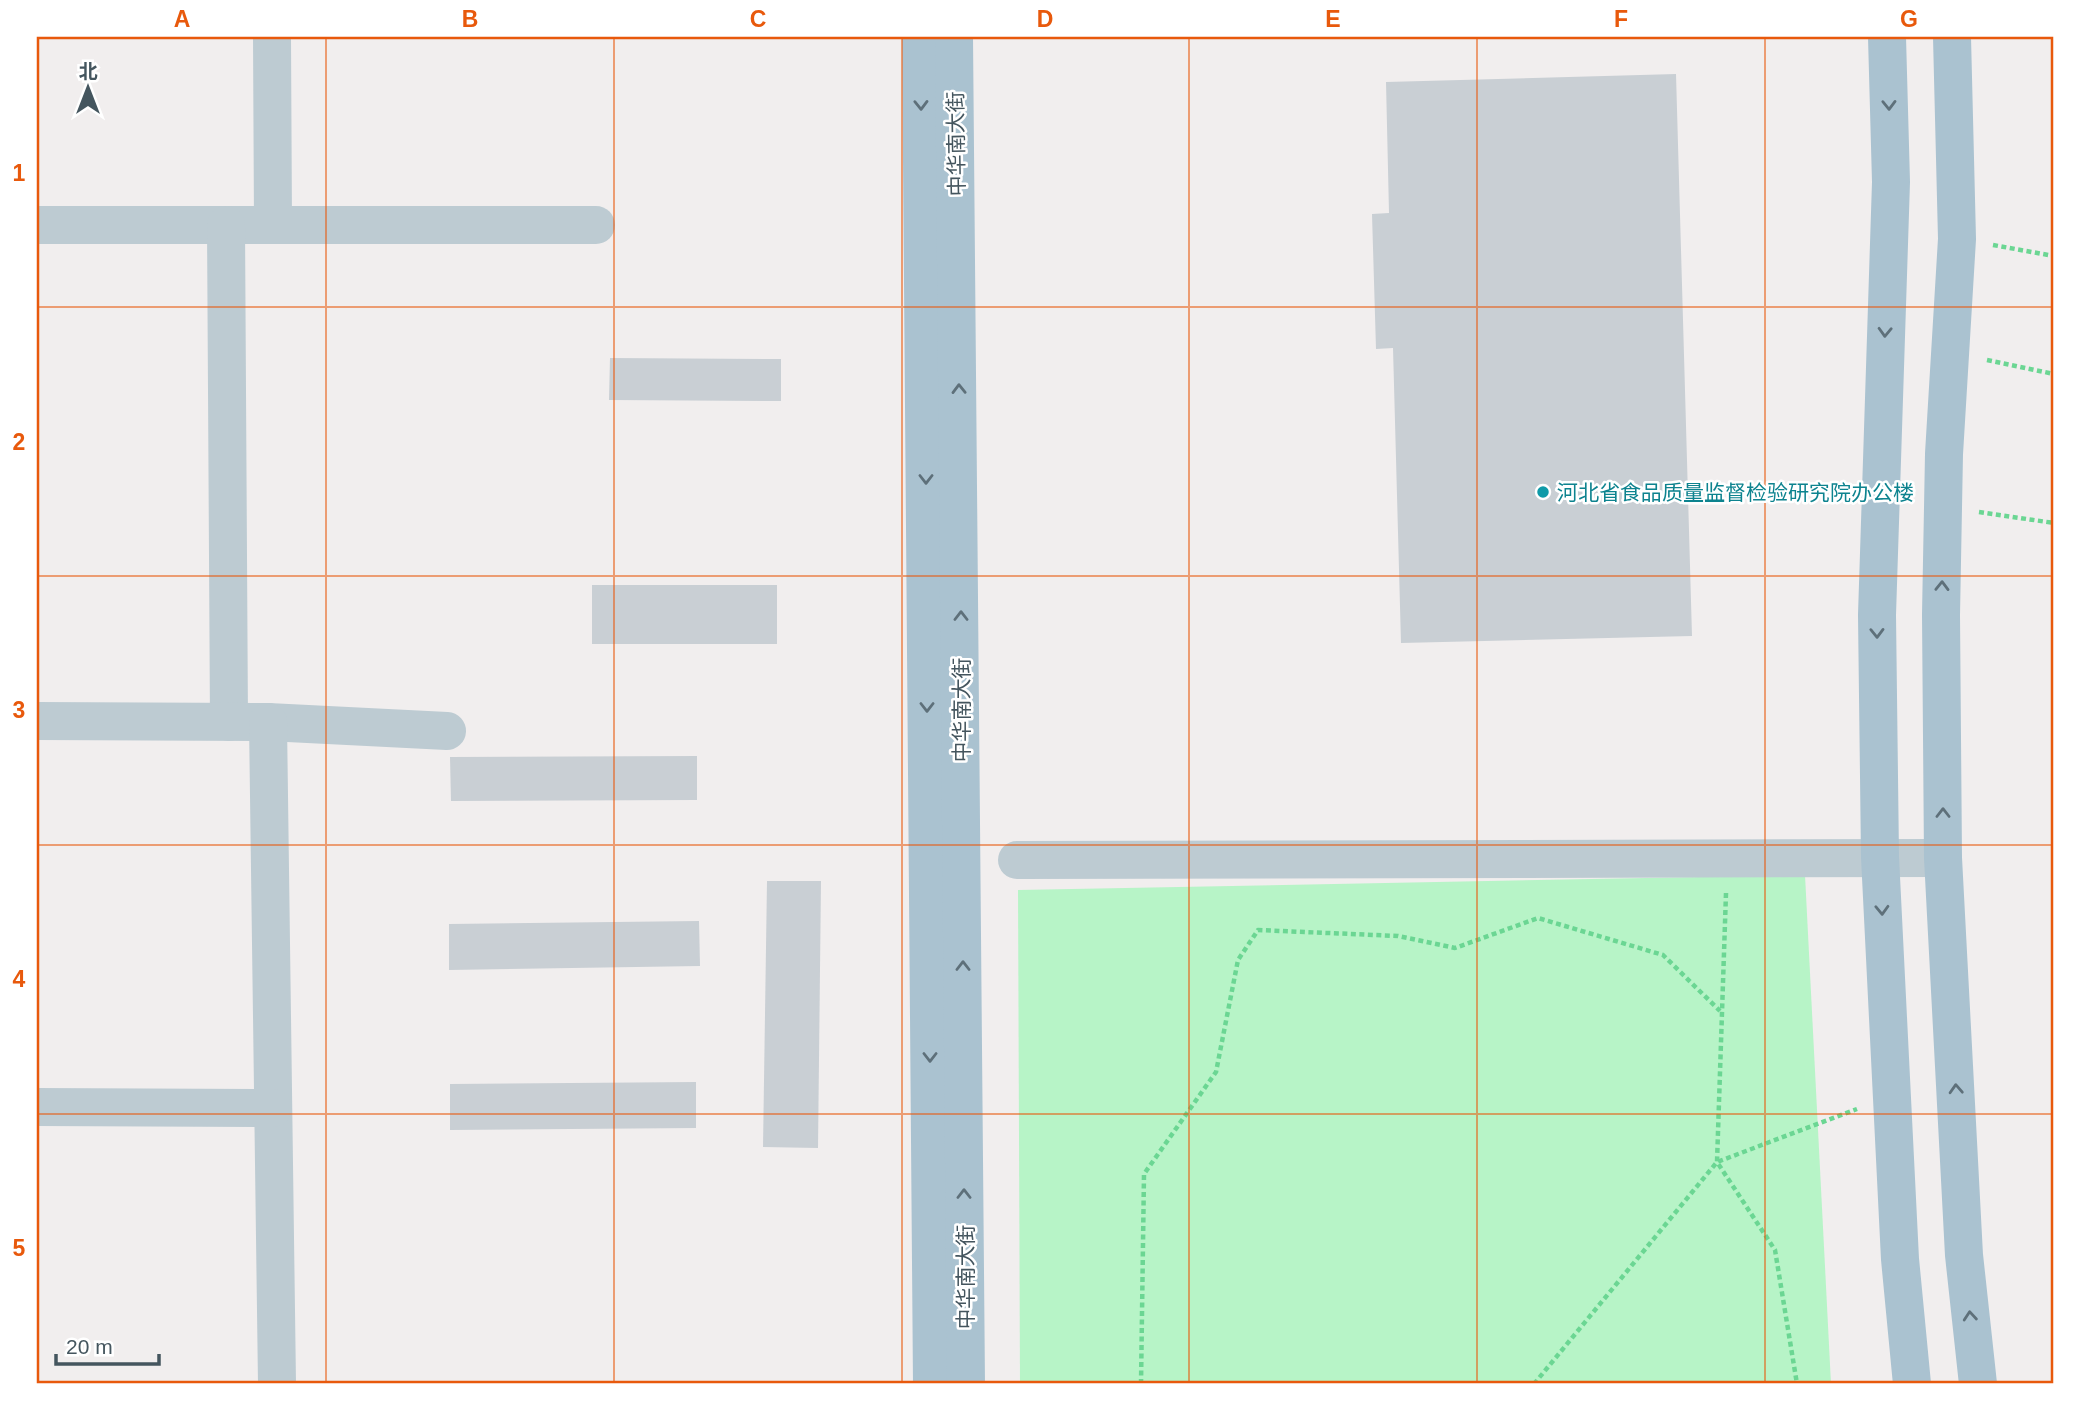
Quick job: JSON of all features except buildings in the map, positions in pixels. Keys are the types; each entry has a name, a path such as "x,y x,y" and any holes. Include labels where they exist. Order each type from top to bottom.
{"main road":[{"name":"中华南大街","path":"920,37 932,1384"},
{"name":"中华南大街","path":"954,37 966,1384"},
{"path":"1888,37 1891,182 1877,615 1880,857 1890,1097 1900,1259 1912,1384"},
{"path":"1952,37 1957,239 1943,508 1943,858 1964,1255 1978,1384"}],"street":[{"path":"272,37 273,225"},
{"path":"37,225 596,225"},
{"path":"226,225 229,722"},
{"path":"37,721 268,722 447,732"},
{"path":"268,722 277,1384"},
{"path":"1017,860 1943,858"},
{"path":"37,1107 273,1108"}],"path":[{"path":"1957,239 2054,256"},
{"path":"1951,352 2054,374"},
{"path":"1943,508 2054,523"},
{"path":"1727,859 1717,1161 1775,1250 1797,1384"},
{"path":"1141,1384 1144,1174 1216,1072 1238,960 1258,930 1398,936 1455,948 1538,918 1663,955 1720,1012"},
{"path":"1534,1384 1717,1161 1890,1097"}],"green space":[{"path":"1805,875 1831,1384 1020,1384 1018,890"}],"place":[{"name":"河北省食品质量监督检验研究院办公楼","path":"1543,492"}]}
